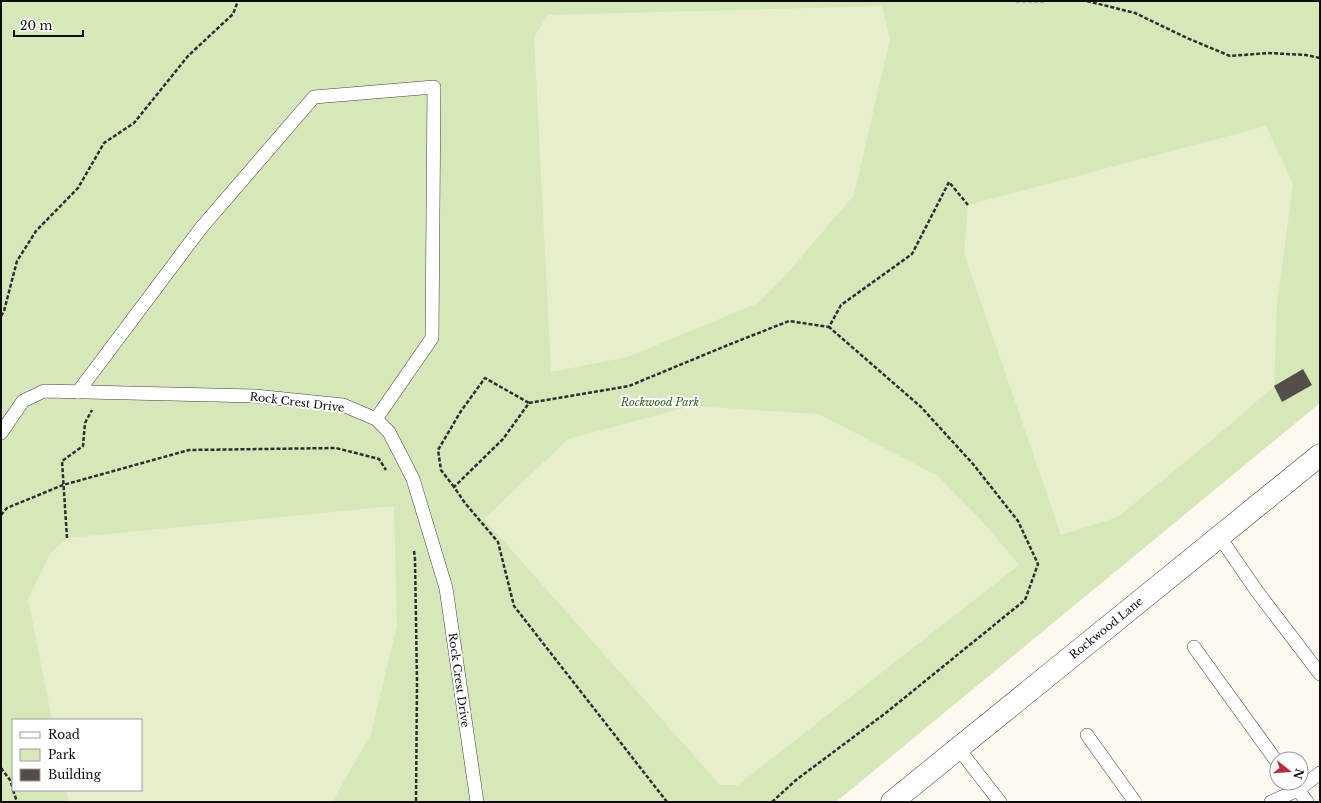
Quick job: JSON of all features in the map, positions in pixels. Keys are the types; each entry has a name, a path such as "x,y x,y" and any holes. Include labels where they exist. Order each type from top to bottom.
{"street":[{"name":"Rockwood Lane","path":"892,802 1320,455"}],"lane":[{"path":"78,392 201,228 314,97 434,87 432,338 376,419"},
{"name":"Rock Crest Drive","path":"1,433 23,401 44,391 262,397 343,405 376,419 389,432 413,478 446,588 477,802"},
{"path":"1219,536 1256,590 1320,674"},
{"path":"1194,648 1269,751"},
{"path":"1087,735 1136,802"},
{"path":"958,748 1000,802"},
{"path":"1309,779 1320,773"},
{"path":"1271,802 1289,791"},
{"path":"1298,791 1307,802"}],"path":[{"path":"1,316 4,311 17,261 36,231 78,188 104,143 134,123 188,56 233,14 238,1"},
{"path":"1016,1 1045,1"},
{"path":"1087,1 1135,13 1187,38 1230,56 1268,53 1306,55 1320,58"},
{"path":"829,327 841,305 912,254 949,182 968,205"},
{"path":"667,802 514,606 498,542 465,503 441,470 438,450 461,410 485,378 529,403 629,386 789,321 829,327 921,406 973,464 1018,521 1038,564 1025,600 887,712 796,780 772,802"},
{"path":"67,538 62,461 83,446 85,423 102,392"},
{"path":"454,487 503,439 529,403"},
{"path":"1,515 6,508 63,485 189,450 336,448 379,459 386,471"},
{"path":"413,545 415,559 418,683 416,802"},
{"path":"1,768 10,780 12,787"},
{"path":"13,791 17,802"}],"green space":[{"name":"Rockwood Park","path":"1,1 1320,1 1320,403 836,802 1,802"},
{"path":"882,6 890,39 854,195 785,276 758,303 628,357 551,372 534,37 548,15"},
{"path":"1266,126 1293,184 1277,304 1274,386 1231,424 1118,517 1061,535 964,253 968,205"},
{"path":"691,406 819,414 938,476 981,520 1019,565 738,785 720,785 484,519 568,439"},
{"path":"394,506 397,625 371,734 332,802 69,802 66,791 142,791 142,719 52,719 28,599 50,554 67,538"}],"building":[{"path":"1303,369 1312,385 1282,402 1274,386"}]}
